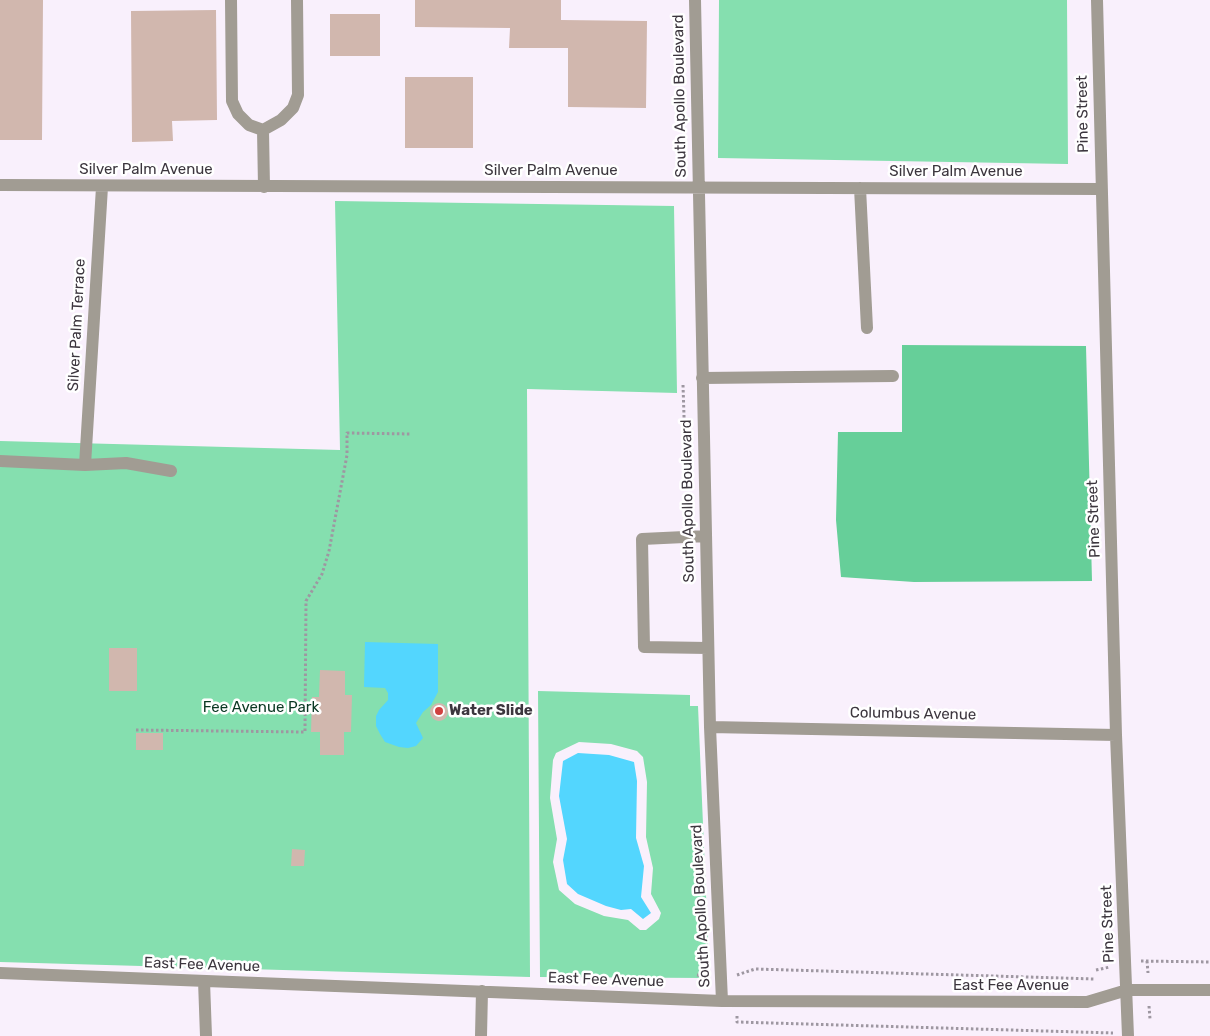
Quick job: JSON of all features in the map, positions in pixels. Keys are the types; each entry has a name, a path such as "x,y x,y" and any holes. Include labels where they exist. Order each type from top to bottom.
{"street":[{"path":"231,0 232,101 238,114 249,125 264,130 281,120 293,108 298,96 297,0"},
{"name":"South Apollo Boulevard","path":"695,0 710,727 722,1001"},
{"name":"Pine Street","path":"1096,0 1116,734 1128,1034"},
{"path":"264,130 264,187"},
{"name":"Silver Palm Avenue","path":"0,185 102,187 698,187 1101,190"},
{"name":"Silver Palm Terrace","path":"85,466 102,187"},
{"path":"860,188 867,328"},
{"path":"702,378 893,376"},
{"path":"0,461 85,466 126,463 171,471"},
{"path":"706,536 642,539 644,647 708,648"},
{"name":"Columbus Avenue","path":"710,727 1116,734"},
{"name":"East Fee Avenue","path":"0,973 722,1001 1087,1002 1126,990 1210,990"},
{"path":"204,981 206,1036"},
{"path":"481,1036 482,991"}],"path":[{"path":"136,730 305,732 306,601 322,574 329,551 347,455 347,433 411,434"},
{"path":"1096,970 1126,963 1147,961 1210,962"},
{"path":"697,975 721,978 755,970 1095,979"},
{"path":"738,1001 737,1022 1128,1034"}],"green space":[{"path":"719,0 1067,0 1068,164 718,158"},
{"name":"Fee Avenue Park","path":"335,201 674,206 677,393 527,389 530,977 0,962 0,441 340,450"},
{"path":"902,345 1086,346 1092,581 914,582 841,577 836,520 838,432 902,432"},
{"path":"538,691 690,695 690,706 698,706 708,943 706,978 540,977","holes":["579,742 611,744 637,751 643,757 647,782 646,837 653,868 651,894 661,913 659,919 646,930 640,930 628,920 604,916 575,904 559,890 553,862 557,839 550,798 553,760 556,753"]}],"water":[{"path":"365,642 438,644 438,692 431,705 423,712 416,723 423,738 416,746 408,748 399,747 385,742 376,726 376,716 388,700 388,693 385,688 364,687"},
{"path":"578,753 609,755 634,762 637,781 636,838 644,866 641,897 651,913 643,919 631,909 621,910 606,906 578,894 567,884 563,860 567,839 559,796 563,761"}],"building":[{"path":"0,0 43,0 42,140 0,140"},
{"path":"415,0 561,0 561,20 647,21 646,108 568,107 568,48 509,48 510,28 415,27"},
{"path":"216,10 217,120 172,121 173,141 132,142 131,11"},
{"path":"330,14 380,14 380,56 330,56"},
{"path":"405,77 473,77 473,148 405,148"},
{"path":"109,648 137,648 137,691 109,691"},
{"path":"320,670 345,671 345,695 352,695 351,732 344,732 344,755 320,755 320,732 311,732 312,697 319,697"},
{"name":"Water Slide","path":"439,703 445,706 448,712 445,718 439,721 433,718 430,712 433,706"},
{"path":"136,733 163,733 163,750 136,750"},
{"path":"292,849 305,850 304,866 291,866"}],"place":[{"name":"Water Slide","path":"439,711"}]}
